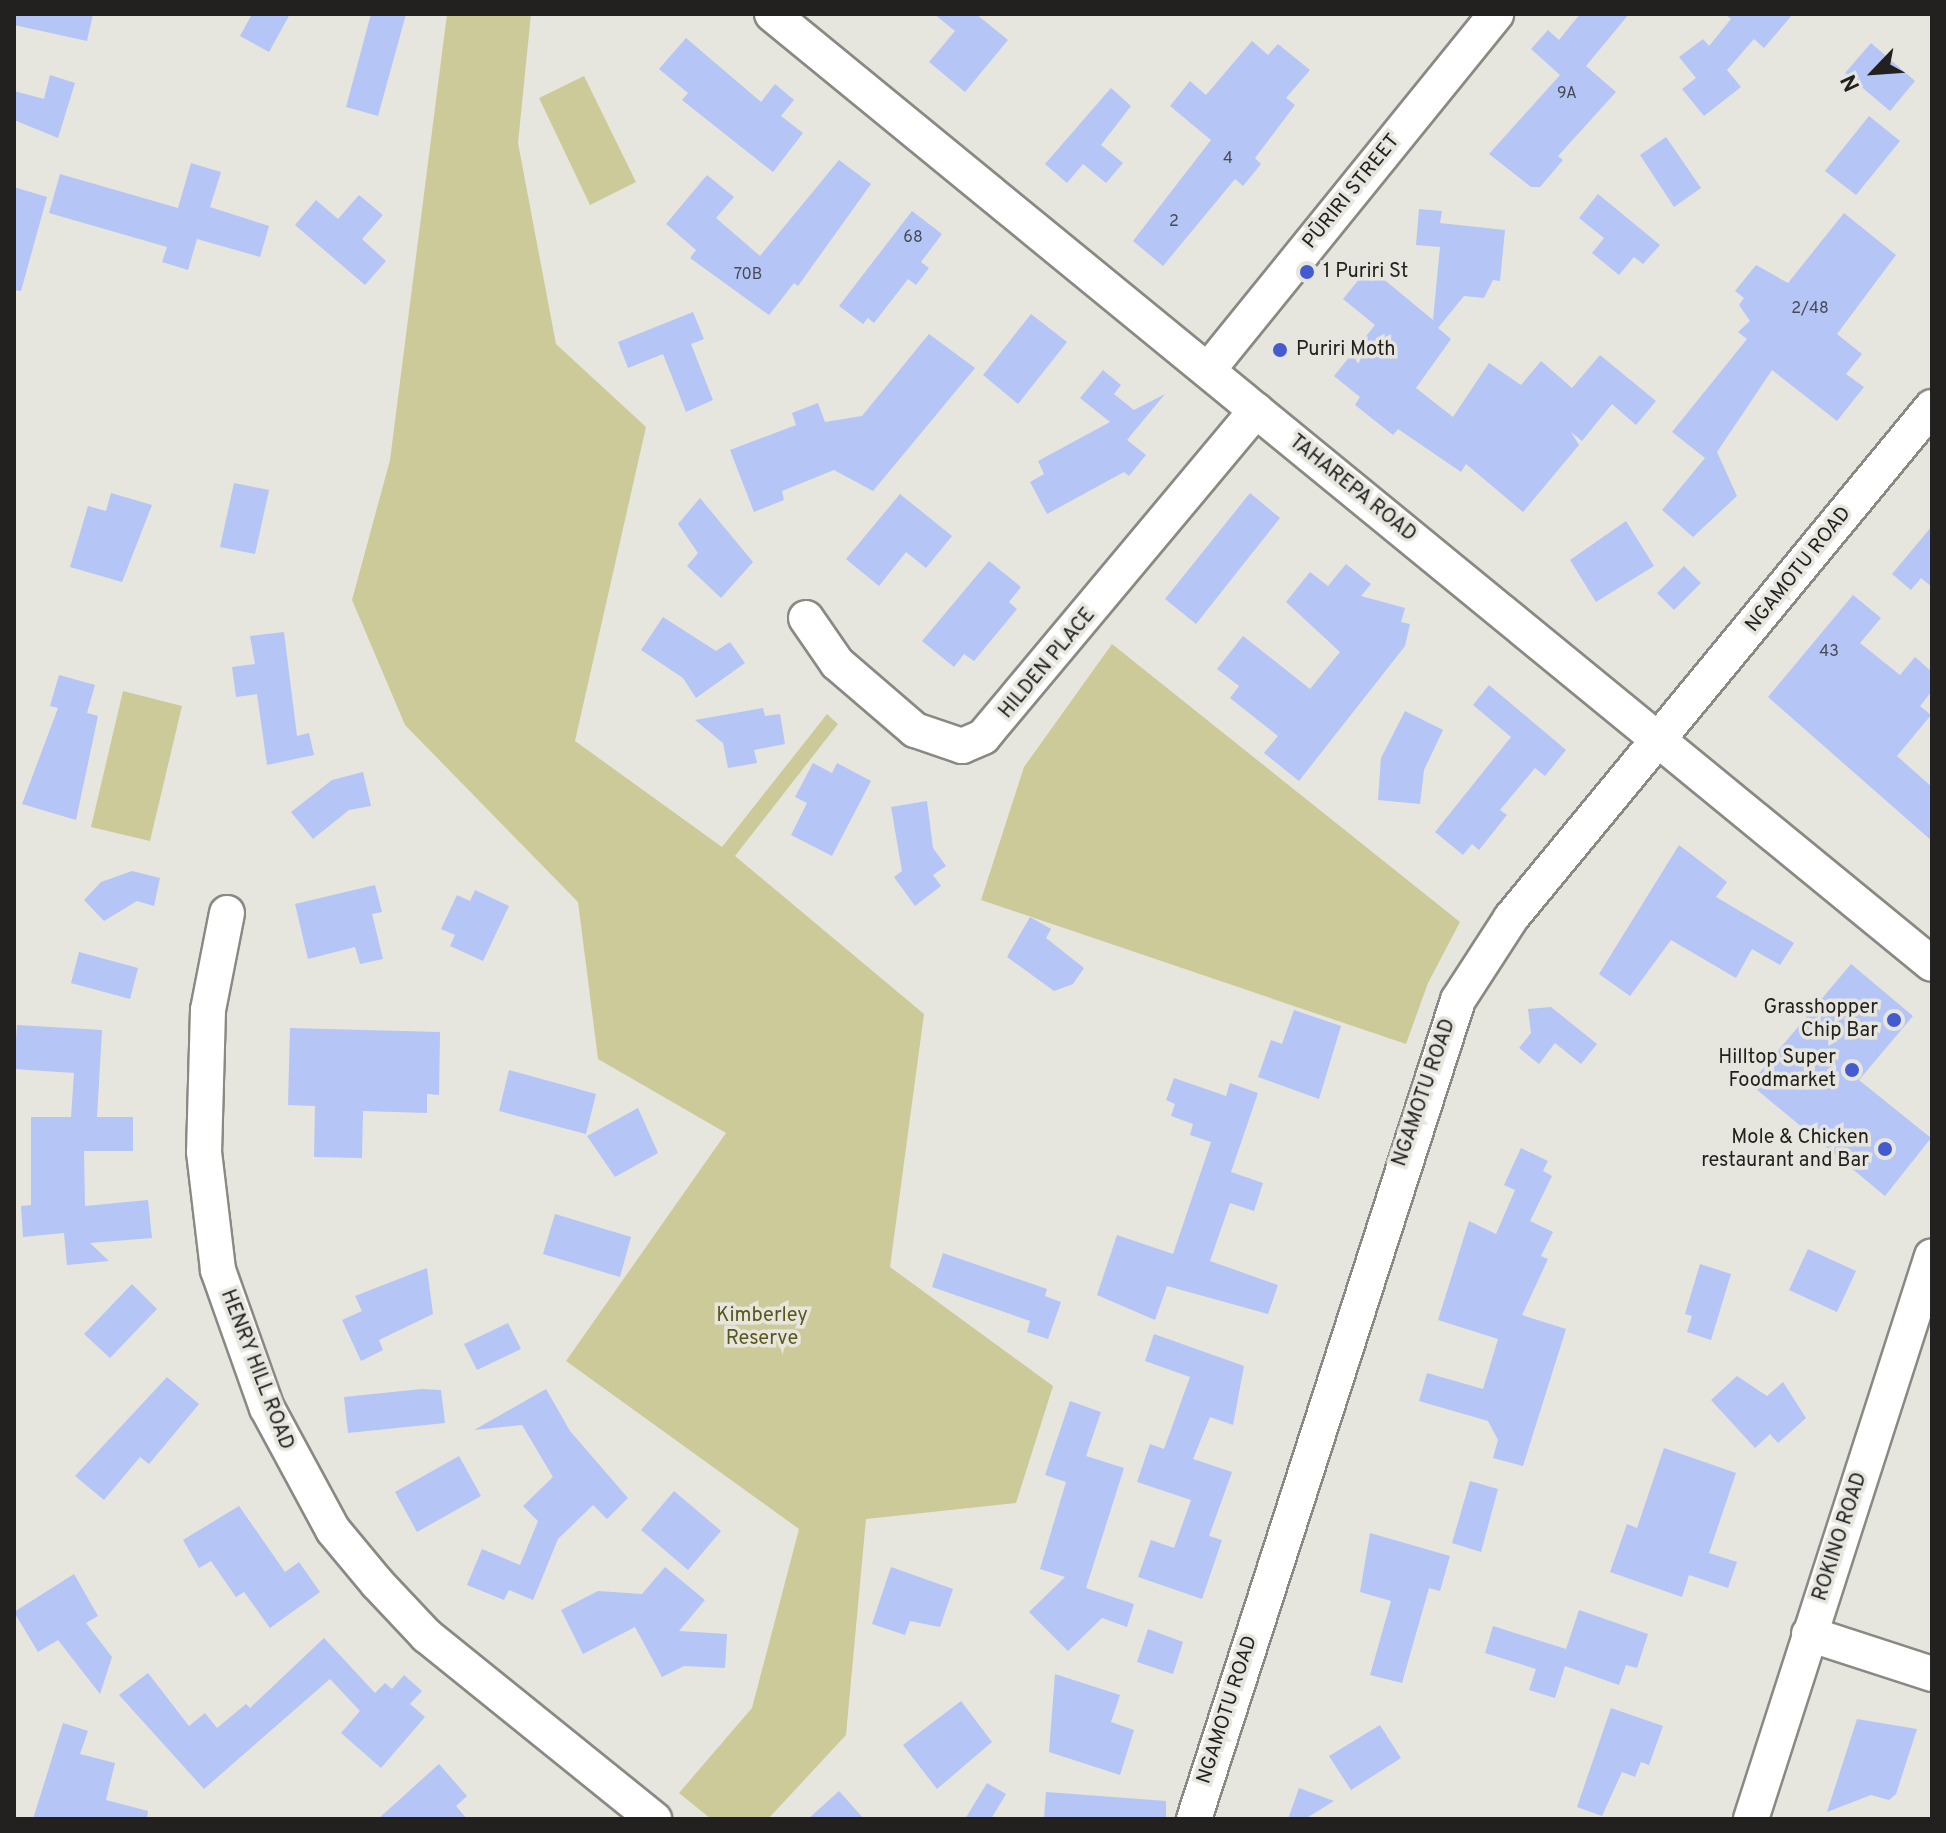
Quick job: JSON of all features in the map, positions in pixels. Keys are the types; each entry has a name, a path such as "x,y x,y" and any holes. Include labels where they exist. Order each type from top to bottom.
{"street":[{"name":"PŪRIRI STREET","path":"1208,370 1496,14"},
{"name":"TAHAREPA ROAD","path":"791,20 1256,410 1932,964"},
{"name":"NGAMOTU ROAD","path":"1194,1819 1458,1000 1511,918 1932,407"},
{"name":"HILDEN PLACE","path":"806,618 837,663 915,730 962,746 983,737 1256,410"},
{"name":"HENRY HILL ROAD","path":"227,913 202,1079 205,1165 218,1270 267,1408 333,1530 427,1636 654,1819"},
{"name":"ROKINO ROAD","path":"1751,1819 1932,1256"},
{"path":"1809,1634 1932,1674"}],"green space":[{"name":"Kimberley Reserve","path":"447,14 531,14 518,143 556,344 646,427 575,741 722,847 827,714 838,724 735,856 924,1014 890,1267 1053,1386 1016,1503 866,1519 846,1735 768,1819 711,1819 679,1793 752,1708 799,1529 566,1361 726,1133 598,1059 578,902 405,725 352,600 390,460"},
{"path":"584,76 636,182 590,205 539,98"},
{"path":"1112,644 1460,922 1428,983 1406,1044 981,900 1024,767"},
{"path":"123,691 182,706 150,841 91,827"}],"building":[{"path":"14,14 93,14 87,41 14,25"},
{"path":"252,14 290,14 269,52 240,36"},
{"path":"371,14 406,14 378,116 346,107"},
{"path":"934,14 976,14 1008,40 965,92 929,62 955,31"},
{"path":"1580,14 1629,14 1586,66 1616,92 1558,156 1563,160 1540,187 1531,187 1489,154 1560,75 1531,49 1548,30 1559,40"},
{"path":"1725,14 1793,14 1764,48 1754,39 1727,70 1741,87 1704,116 1682,89 1696,78 1679,57 1703,39 1709,46 1731,19"},
{"path":"686,38 761,102 775,84 794,100 781,116 803,133 773,172 682,100 688,93 659,69"},
{"path":"1252,41 1268,55 1278,44 1310,70 1286,98 1295,105 1255,158 1261,164 1243,186 1235,179 1163,266 1133,241 1211,140 1170,106 1190,81 1206,95"},
{"path":"1871,43 1915,81 1890,111 1845,73"},
{"path":"50,75 75,83 58,138 14,120 14,91 44,99"},
{"path":"1111,88 1131,106 1101,145 1123,163 1106,183 1083,164 1067,183 1045,164"},
{"path":"1869,116 1900,141 1856,195 1825,171"},
{"path":"1666,137 1701,188 1674,207 1640,155"},
{"path":"839,160 871,184 798,286 794,283 769,315 690,258 696,250 666,224 707,175 734,197 716,218 760,256"},
{"path":"191,163 221,172 210,207 269,226 260,257 197,239 188,270 162,262 167,247 49,213 60,174 178,208"},
{"path":"14,187 47,197 21,291 14,290"},
{"path":"1598,194 1660,245 1643,264 1634,257 1619,275 1592,253 1604,238 1579,218"},
{"path":"359,195 383,215 362,239 386,261 365,285 295,225 316,200 338,219"},
{"path":"1419,209 1442,211 1440,223 1505,230 1500,281 1493,280 1484,298 1464,296 1438,328 1451,339 1416,388 1453,417 1489,363 1521,385 1541,361 1572,388 1600,355 1656,401 1636,425 1612,404 1582,441 1571,432 1579,445 1523,512 1466,464 1461,472 1398,429 1393,435 1355,405 1360,397 1334,376 1375,325 1343,299 1369,267 1433,320 1440,247 1416,245"},
{"path":"912,211 942,234 921,262 929,268 916,285 908,279 874,323 868,318 863,324 839,306"},
{"path":"1844,213 1896,255 1837,334 1862,354 1846,374 1864,387 1837,421 1772,370 1717,452 1737,496 1693,537 1662,510 1705,458 1672,432 1747,339 1738,332 1750,321 1739,305 1744,298 1735,291 1756,265 1788,283"},
{"path":"693,312 704,339 691,344 713,400 686,412 663,354 628,368 618,342"},
{"path":"1031,314 1067,342 1018,404 983,375"},
{"path":"929,334 975,368 873,491 834,470 782,491 784,500 754,512 730,450 796,425 792,413 818,403 825,422 862,416"},
{"path":"1103,370 1121,385 1114,394 1134,410 1165,394 1127,440 1146,455 1129,476 1124,472 1047,514 1030,482 1044,474 1038,461 1110,422 1080,398"},
{"path":"234,483 269,490 255,554 220,547"},
{"path":"111,493 152,505 122,582 70,567 88,506 106,511"},
{"path":"1250,493 1280,518 1196,624 1165,599"},
{"path":"900,494 952,536 926,568 906,552 879,586 846,559"},
{"path":"700,498 753,562 721,598 687,566 698,553 678,524"},
{"path":"1626,521 1654,566 1596,602 1570,560"},
{"path":"1932,526 1932,587 1921,578 1911,590 1892,574"},
{"path":"989,561 1021,587 1009,602 1017,609 974,661 964,654 954,667 922,641"},
{"path":"1346,564 1371,584 1361,596 1405,608 1401,622 1410,624 1405,646 1299,781 1264,753 1278,736 1230,698 1239,686 1217,669 1243,636 1310,689 1340,652 1286,602 1310,572 1328,586"},
{"path":"1684,566 1701,583 1674,610 1657,593"},
{"path":"1853,595 1881,618 1860,643 1900,675 1915,657 1932,672 1932,691 1920,706 1931,715 1897,756 1932,787 1932,841 1768,697"},
{"path":"663,617 716,651 730,642 745,663 696,698 683,678 641,650"},
{"path":"284,632 297,736 309,733 314,755 267,765 257,694 236,697 232,667 255,664 250,636"},
{"path":"59,675 95,685 87,713 98,716 76,820 22,804 58,708 50,706"},
{"path":"1489,685 1566,750 1545,776 1535,768 1500,810 1507,815 1479,850 1472,844 1463,855 1435,832 1511,737 1473,705"},
{"path":"763,708 765,716 780,714 785,744 754,750 757,763 728,768 723,743 695,720"},
{"path":"1405,711 1443,730 1424,770 1420,804 1378,800 1381,758"},
{"path":"813,763 832,773 837,763 871,781 832,856 791,835 807,803 795,797"},
{"path":"363,772 371,806 349,810 313,839 291,812 332,780"},
{"path":"927,801 933,848 946,866 933,875 941,886 915,906 894,877 902,871 891,807"},
{"path":"1679,845 1727,882 1716,897 1794,943 1780,965 1752,949 1736,978 1671,940 1630,996 1599,974"},
{"path":"132,871 160,878 154,906 137,901 104,921 84,900 101,882"},
{"path":"375,885 382,912 372,914 383,959 360,964 355,947 308,959 295,904"},
{"path":"475,890 509,906 483,961 450,946 455,935 441,929 457,895 470,901"},
{"path":"1030,917 1051,929 1046,938 1084,968 1073,984 1054,991 1007,957"},
{"path":"79,952 138,968 130,999 71,983"},
{"path":"1851,964 1913,1016 1859,1080 1931,1138 1885,1196 1750,1084"},
{"path":"1551,1007 1597,1044 1581,1064 1555,1043 1539,1064 1519,1048 1531,1033 1528,1009"},
{"path":"1294,1010 1341,1026 1319,1099 1258,1077 1271,1040 1282,1044"},
{"path":"17,1025 102,1030 97,1117 133,1117 133,1151 84,1151 85,1206 148,1200 152,1238 90,1243 109,1261 67,1265 64,1233 23,1237 21,1206 31,1205 31,1117 71,1117 74,1073 14,1069"},
{"path":"290,1028 440,1032 439,1095 427,1094 427,1113 363,1111 362,1158 314,1157 315,1106 288,1105"},
{"path":"509,1070 596,1094 586,1134 499,1111"},
{"path":"1174,1078 1226,1096 1230,1083 1258,1093 1231,1172 1263,1183 1254,1211 1230,1203 1210,1261 1278,1285 1268,1314 1167,1286 1155,1320 1097,1295 1117,1235 1173,1254 1211,1142 1190,1135 1193,1124 1171,1116 1175,1104 1166,1100"},
{"path":"638,1108 658,1153 615,1177 587,1136"},
{"path":"1521,1148 1548,1161 1543,1171 1552,1176 1530,1221 1553,1232 1541,1256 1548,1259 1522,1315 1566,1329 1523,1466 1493,1458 1498,1440 1488,1421 1419,1401 1427,1373 1483,1389 1498,1339 1438,1320 1469,1221 1496,1234 1515,1190 1504,1185"},
{"path":"555,1214 631,1237 620,1277 543,1254"},
{"path":"1808,1249 1856,1271 1837,1312 1789,1290"},
{"path":"943,1253 1047,1289 1045,1296 1061,1302 1048,1339 1027,1332 1030,1321 932,1287"},
{"path":"1700,1264 1731,1274 1711,1340 1687,1332 1692,1316 1685,1314"},
{"path":"427,1268 433,1314 379,1340 383,1350 361,1361 342,1320 362,1311 355,1296"},
{"path":"132,1284 157,1309 110,1358 84,1334"},
{"path":"508,1323 521,1349 477,1370 464,1344"},
{"path":"1154,1334 1244,1366 1233,1425 1210,1417 1193,1459 1232,1472 1209,1536 1222,1540 1202,1599 1138,1577 1151,1540 1174,1548 1191,1500 1137,1482 1150,1444 1164,1449 1190,1377 1145,1361"},
{"path":"1737,1376 1767,1396 1783,1382 1806,1418 1778,1443 1770,1434 1755,1448 1711,1400"},
{"path":"167,1377 199,1404 149,1464 140,1457 104,1500 75,1476"},
{"path":"546,1389 570,1431 628,1498 607,1519 593,1505 558,1539 533,1600 509,1590 504,1600 467,1585 482,1549 520,1565 538,1521 523,1506 553,1477 522,1425 474,1430"},
{"path":"441,1390 445,1423 348,1433 344,1397"},
{"path":"1070,1401 1101,1412 1086,1456 1124,1468 1086,1588 1134,1604 1127,1627 1102,1618 1068,1651 1029,1612 1065,1577 1040,1569 1066,1482 1045,1475"},
{"path":"1664,1448 1736,1473 1709,1553 1737,1562 1728,1588 1689,1575 1682,1597 1610,1572 1627,1524 1637,1528"},
{"path":"459,1456 481,1496 417,1532 395,1492"},
{"path":"1470,1481 1498,1489 1481,1552 1452,1543"},
{"path":"674,1491 721,1531 688,1570 641,1530"},
{"path":"239,1506 285,1572 299,1562 320,1592 270,1628 244,1592 236,1597 211,1561 199,1568 183,1540"},
{"path":"1370,1533 1450,1556 1440,1591 1429,1588 1402,1683 1370,1675 1391,1601 1360,1592"},
{"path":"665,1567 705,1600 679,1631 727,1634 725,1668 684,1666 662,1677 635,1627 583,1654 561,1610 598,1591 642,1594"},
{"path":"891,1567 953,1589 940,1627 910,1621 905,1635 872,1624"},
{"path":"74,1574 98,1616 86,1623 112,1657 100,1694 58,1640 38,1652 14,1612"},
{"path":"1579,1610 1648,1634 1637,1668 1626,1665 1619,1685 1565,1666 1555,1698 1529,1690 1536,1669 1485,1653 1493,1626 1566,1649"},
{"path":"1148,1629 1183,1642 1173,1674 1137,1662"},
{"path":"324,1638 375,1693 385,1683 392,1689 404,1675 422,1691 410,1704 425,1717 381,1768 341,1733 360,1711 330,1679 204,1789 119,1695 148,1673 189,1726 205,1713 217,1728 246,1704 250,1708"},
{"path":"1055,1674 1120,1695 1111,1722 1134,1730 1120,1775 1049,1752"},
{"path":"961,1701 992,1742 937,1789 903,1745"},
{"path":"1611,1708 1663,1726 1649,1765 1641,1762 1635,1777 1622,1772 1602,1816 1577,1807"},
{"path":"1857,1719 1917,1729 1896,1794 1889,1800 1871,1795 1827,1812"},
{"path":"63,1723 88,1731 80,1754 115,1763 106,1800 148,1811 147,1819 33,1819"},
{"path":"1380,1725 1401,1758 1351,1790 1329,1756"},
{"path":"439,1764 467,1796 456,1806 467,1819 378,1819"},
{"path":"987,1783 1006,1794 991,1819 965,1819"},
{"path":"1299,1788 1334,1801 1305,1819 1288,1819"},
{"path":"839,1791 864,1819 808,1819"},
{"path":"1046,1792 1166,1801 1166,1819 1044,1819"}],"place":[{"name":"1 Puriri St","path":"1307,272"},
{"name":"Puriri Moth","path":"1280,350"},
{"name":"Grasshopper Chip Bar","path":"1894,1020"},
{"name":"Hilltop Super Foodmarket","path":"1852,1070"},
{"name":"Mole & Chicken restaurant and Bar","path":"1885,1149"}]}
